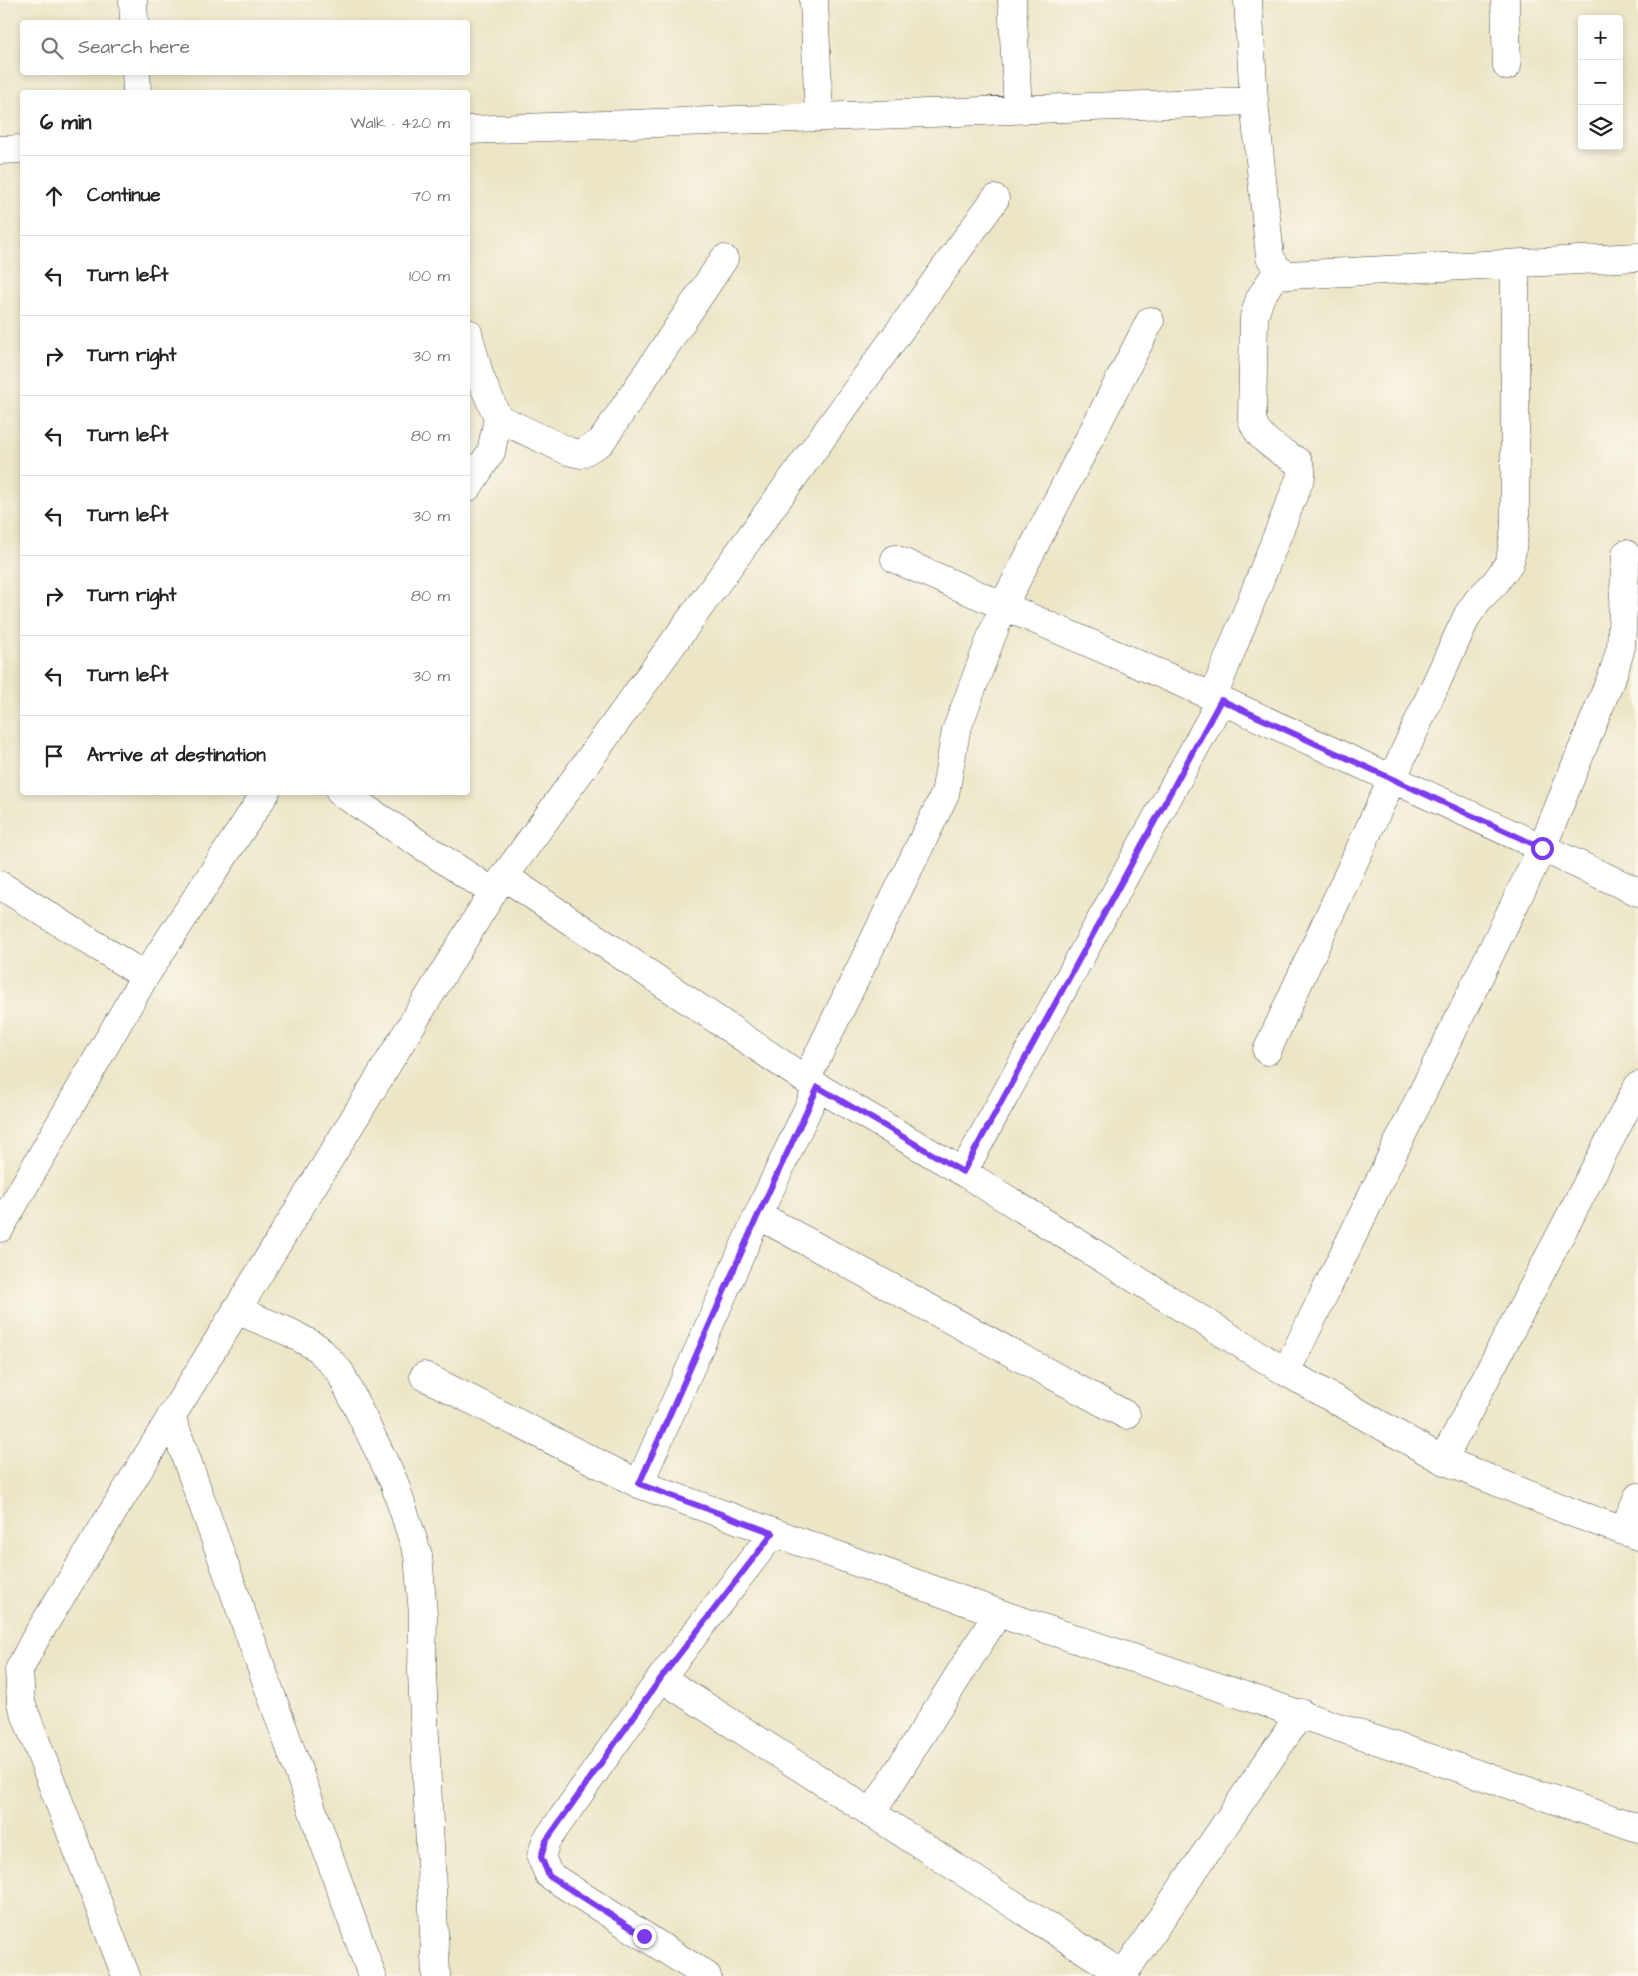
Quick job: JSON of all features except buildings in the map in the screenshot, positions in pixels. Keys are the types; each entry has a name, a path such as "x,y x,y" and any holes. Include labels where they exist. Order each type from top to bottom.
{"street":[{"path":"133,0 134,20"},
{"path":"814,0 819,117"},
{"path":"1012,0 1018,109"},
{"path":"1248,0 1254,100 1270,257 1278,270 1289,275 1638,257"},
{"path":"1505,0 1507,66"},
{"path":"136,75 136,90"},
{"path":"470,130 1254,100"},
{"path":"0,150 20,149"},
{"path":"126,1976 21,1703 19,1670 35,1639 171,1416 499,884 995,199"},
{"path":"498,418 580,454 601,442 724,258"},
{"path":"1268,1051 1467,616 1478,600 1496,583 1510,562 1515,527 1515,264"},
{"path":"963,1172 1217,698 1301,476 1298,462 1260,435 1254,428 1252,419 1254,317 1260,298 1278,270"},
{"path":"639,1484 758,1215 812,1083 945,794 956,731 1003,606 1150,321"},
{"path":"470,340 480,377 498,418 491,452 470,485"},
{"path":"1286,1372 1542,848 1614,671 1621,647 1626,554"},
{"path":"895,559 1217,698 1638,892"},
{"path":"0,1228 145,976 264,795"},
{"path":"345,795 499,884 812,1083 963,1172 1286,1372 1443,1460 1576,1514 1631,1533 1638,1497"},
{"path":"0,885 145,976"},
{"path":"1443,1460 1638,1086"},
{"path":"758,1215 1126,1415"},
{"path":"236,1310 289,1332 318,1348 340,1372 394,1482 418,1555 423,1614 422,1673 436,1976"},
{"path":"424,1376 639,1484 998,1613 1301,1713 1638,1828"},
{"path":"171,1416 372,1976"},
{"path":"707,1976 549,1876 541,1857 546,1841 661,1678 773,1533"},
{"path":"871,1814 998,1613"},
{"path":"661,1678 1124,1976 1301,1713"}],"route":[{"path":"644,1936 549,1876 541,1857 546,1841 661,1678 773,1533 639,1484 758,1215 818,1087 963,1172 1221,700 1394,778 1542,848"}]}
